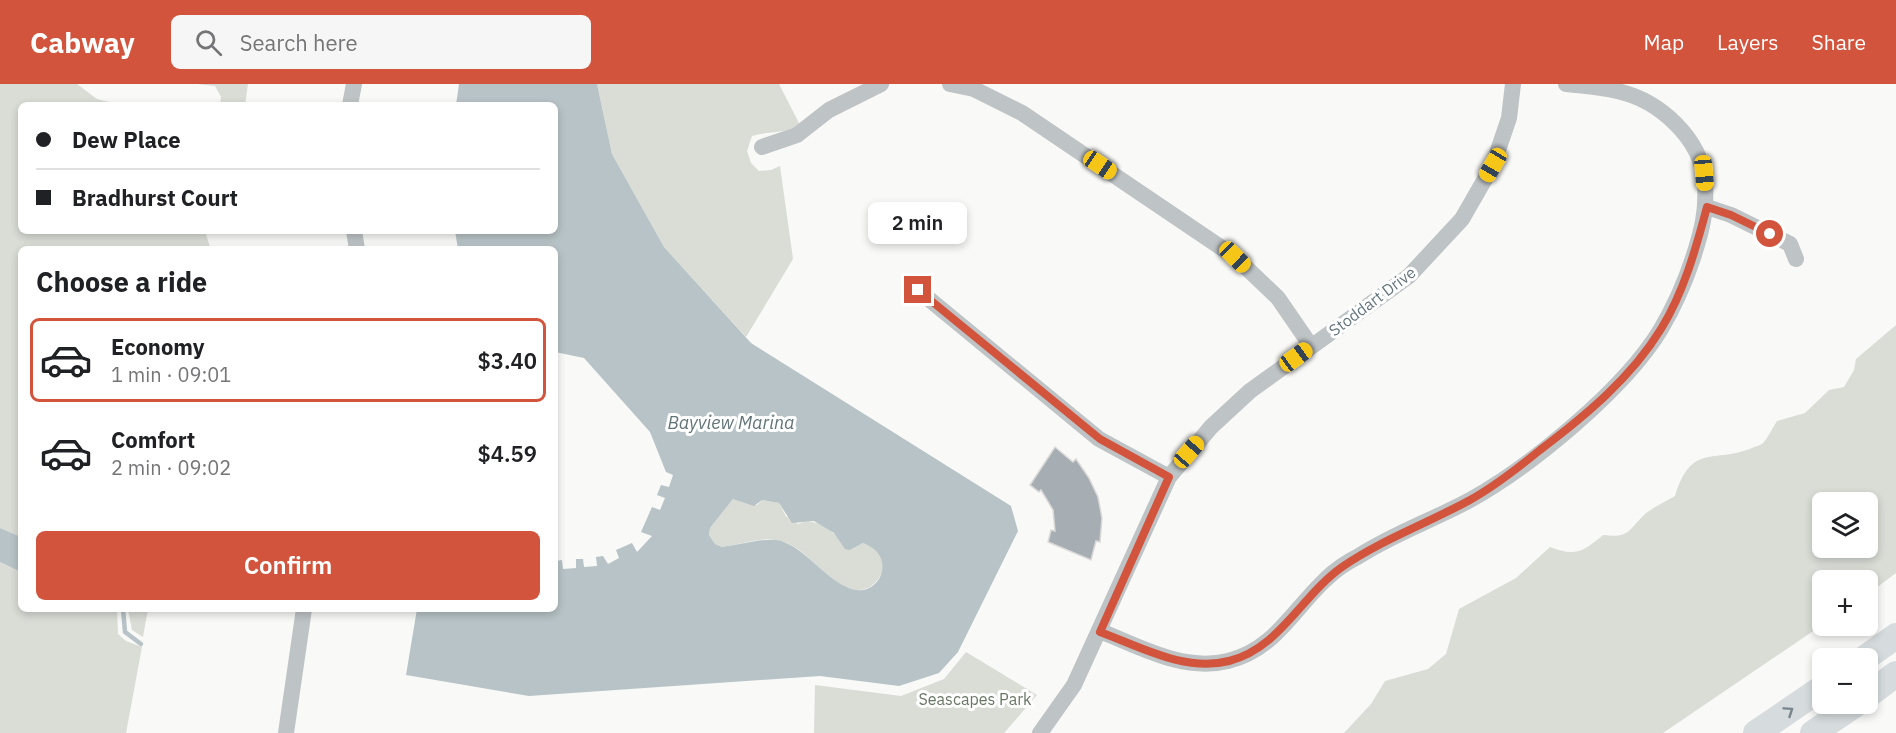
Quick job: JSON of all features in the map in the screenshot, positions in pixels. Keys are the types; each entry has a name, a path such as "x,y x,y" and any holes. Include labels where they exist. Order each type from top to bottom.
{"main road":[{"path":"1878,649 1896,636"},
{"path":"1878,688 1896,674"},
{"path":"1756,733 1812,695"},
{"path":"1813,733 1841,714"}],"street":[{"path":"351,102 354,84"},
{"path":"762,147 797,135 829,110 881,84"},
{"path":"950,84 974,89 1022,113 1235,257 1278,298 1311,346"},
{"name":"Stoddart Drive","path":"1040,733 1074,685 1169,477 1211,427 1250,391 1409,276 1462,219 1493,165 1509,118 1513,84"},
{"path":"1100,632 1181,662 1208,665 1230,661 1253,652 1276,636 1326,578 1359,555 1471,499 1511,473 1572,426 1635,364 1662,328 1686,277 1707,207 1704,173 1690,141 1674,122 1651,103 1619,91 1566,84"},
{"path":"1707,207 1731,215 1790,244 1796,260"},
{"path":"918,290 1100,439 1169,477"},
{"path":"286,733 304,612"}],"green space":[{"path":"0,84 77,84 97,99 109,102 18,102 18,234 206,234 210,246 18,246 18,536 0,528"},
{"path":"197,84 248,84 245,102 220,102 221,97 215,86"},
{"path":"597,84 779,84 800,125 788,130 752,136 747,151 751,163 759,171 771,170 780,166 793,259 746,337 664,247 612,154"},
{"path":"1896,325 1896,573 1878,586 1878,570 1812,570 1812,632 1663,733 1344,733 1371,704 1385,681 1428,669 1446,654 1459,609 1516,578 1550,547 1566,552 1578,551 1603,535 1618,536 1627,533 1646,513 1675,496 1682,479 1697,461 1760,445 1766,440 1777,421 1805,413 1829,390 1844,387 1854,370 1856,359"},
{"path":"733,499 753,505 757,505 762,500 779,503 786,516 798,524 813,522 820,524 850,550 863,543 879,551 884,562 881,575 873,585 855,590 835,581 807,556 787,543 771,539 722,547 715,544 709,535 710,528"},
{"path":"0,562 18,571 18,612 117,612 118,634 126,641 142,647 126,733 0,733"},
{"path":"129,612 147,612 143,637 132,630"},
{"name":"Seascapes Park","path":"966,652 1037,695 1004,733 814,733 815,685 901,696 944,679"}],"water":[{"name":"Bayview Marina","path":"459,84 597,84 612,154 664,247 751,343 1011,506 1018,531 958,652 939,673 899,686 820,676 529,696 406,675 416,612 558,612 558,561 562,560 563,569 576,568 576,559 583,559 584,567 597,566 596,557 603,556 608,564 619,558 616,550 632,543 637,552 652,536 641,532 652,507 660,510 665,498 657,495 661,485 669,487 673,475 666,472 650,432 584,358 558,353 558,246 458,246 456,234 558,234 558,102 456,102","holes":["733,499 754,506 762,500 779,503 792,523 814,521 834,533 845,549 850,550 863,543 874,549 880,556 882,565 882,573 878,580 865,590 846,587 797,549 777,540 722,547 715,544 709,535 710,528"]},
{"path":"0,528 18,536 18,571 0,562"}],"building":[{"path":"1055,447 1073,462 1076,459 1098,497 1102,518 1100,542 1096,541 1091,560 1048,542 1051,530 1055,531 1053,510 1041,490 1039,492 1030,485"}],"waterway":[{"path":"123,612 125,632 141,644"}],"route":[{"path":"918,290 1100,439 1169,477 1100,632 1181,662 1208,665 1230,661 1253,652 1276,636 1326,578 1359,555 1471,499 1511,473 1572,426 1607,394 1635,364 1662,328 1686,277 1707,207 1731,215 1770,234"}]}
